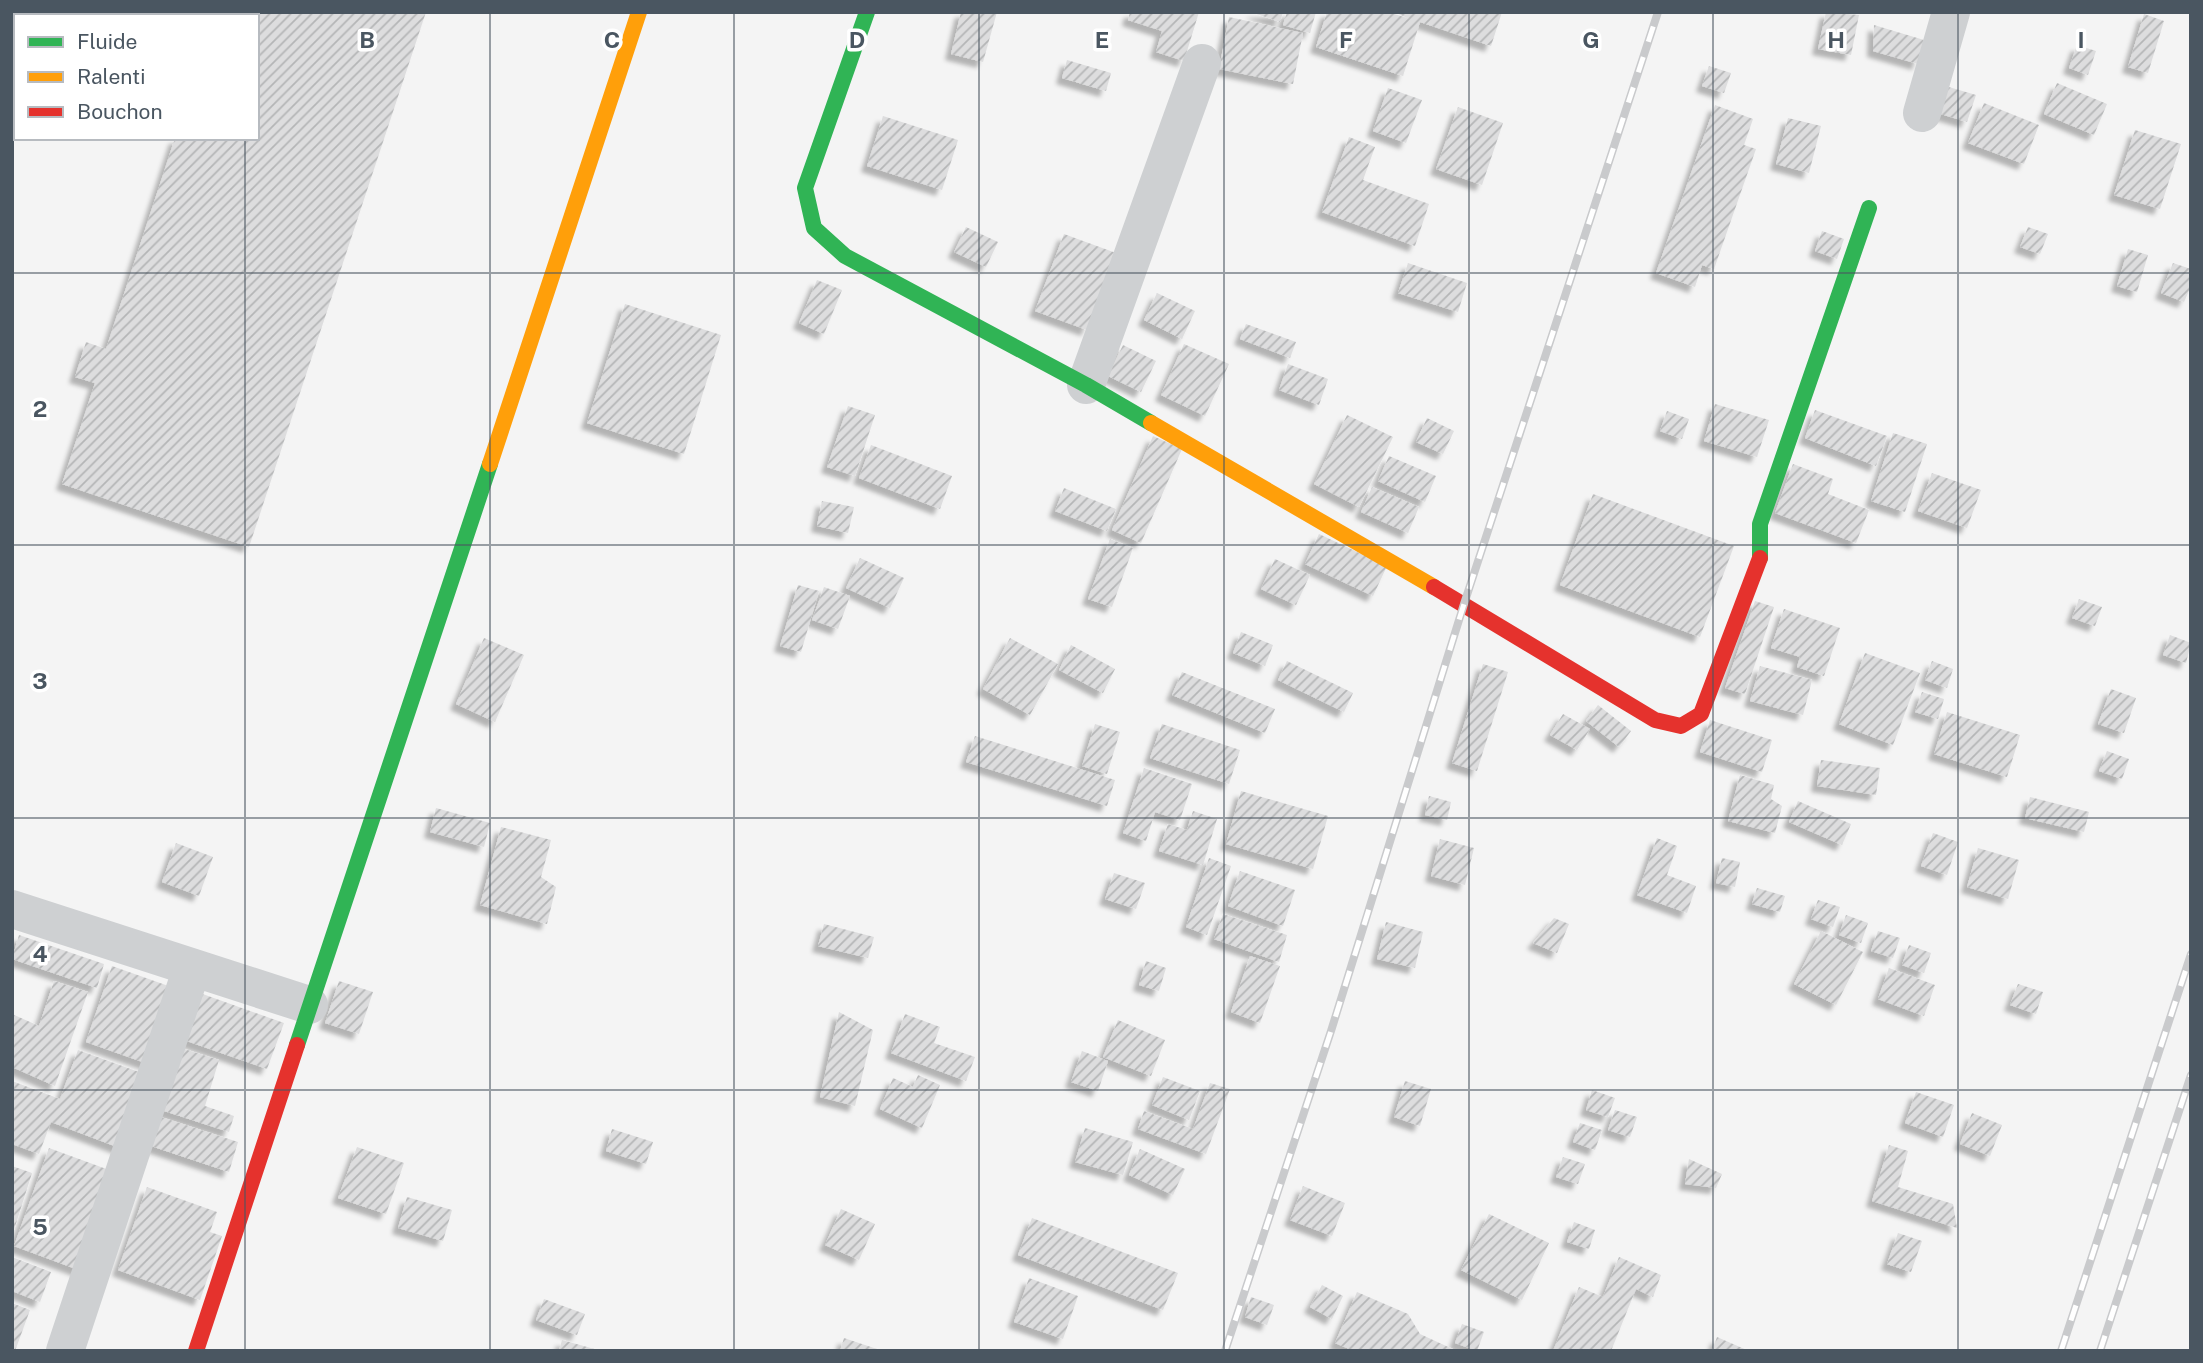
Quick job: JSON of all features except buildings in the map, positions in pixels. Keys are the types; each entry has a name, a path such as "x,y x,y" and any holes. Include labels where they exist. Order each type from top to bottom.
{"street":[{"path":"196,1351 639,12"},
{"path":"867,12 805,188 814,228 845,256 1086,385 1464,604 1655,720 1681,726 1701,714 1762,554 1760,524 1869,208"},
{"path":"1922,113 1951,12"},
{"path":"1086,385 1202,63"},
{"path":"12,909 309,1005"},
{"path":"65,1351 192,968"}],"railway":[{"path":"1225,1351 1331,1031 1464,604 1658,12"},
{"path":"2061,1351 2191,954"},
{"path":"2100,1351 2191,1075"}],"traffic: fast":[{"path":"867,12 805,188 814,228 845,256 1086,385 1151,423"},
{"path":"1760,558 1760,524 1869,208"},
{"path":"297,1045 490,464"}],"traffic: slow":[{"path":"490,464 639,12"},
{"path":"1151,423 1434,587"}],"traffic: jam":[{"path":"1434,587 1655,720 1681,726 1701,714 1760,558"},
{"path":"196,1351 297,1045"}]}
